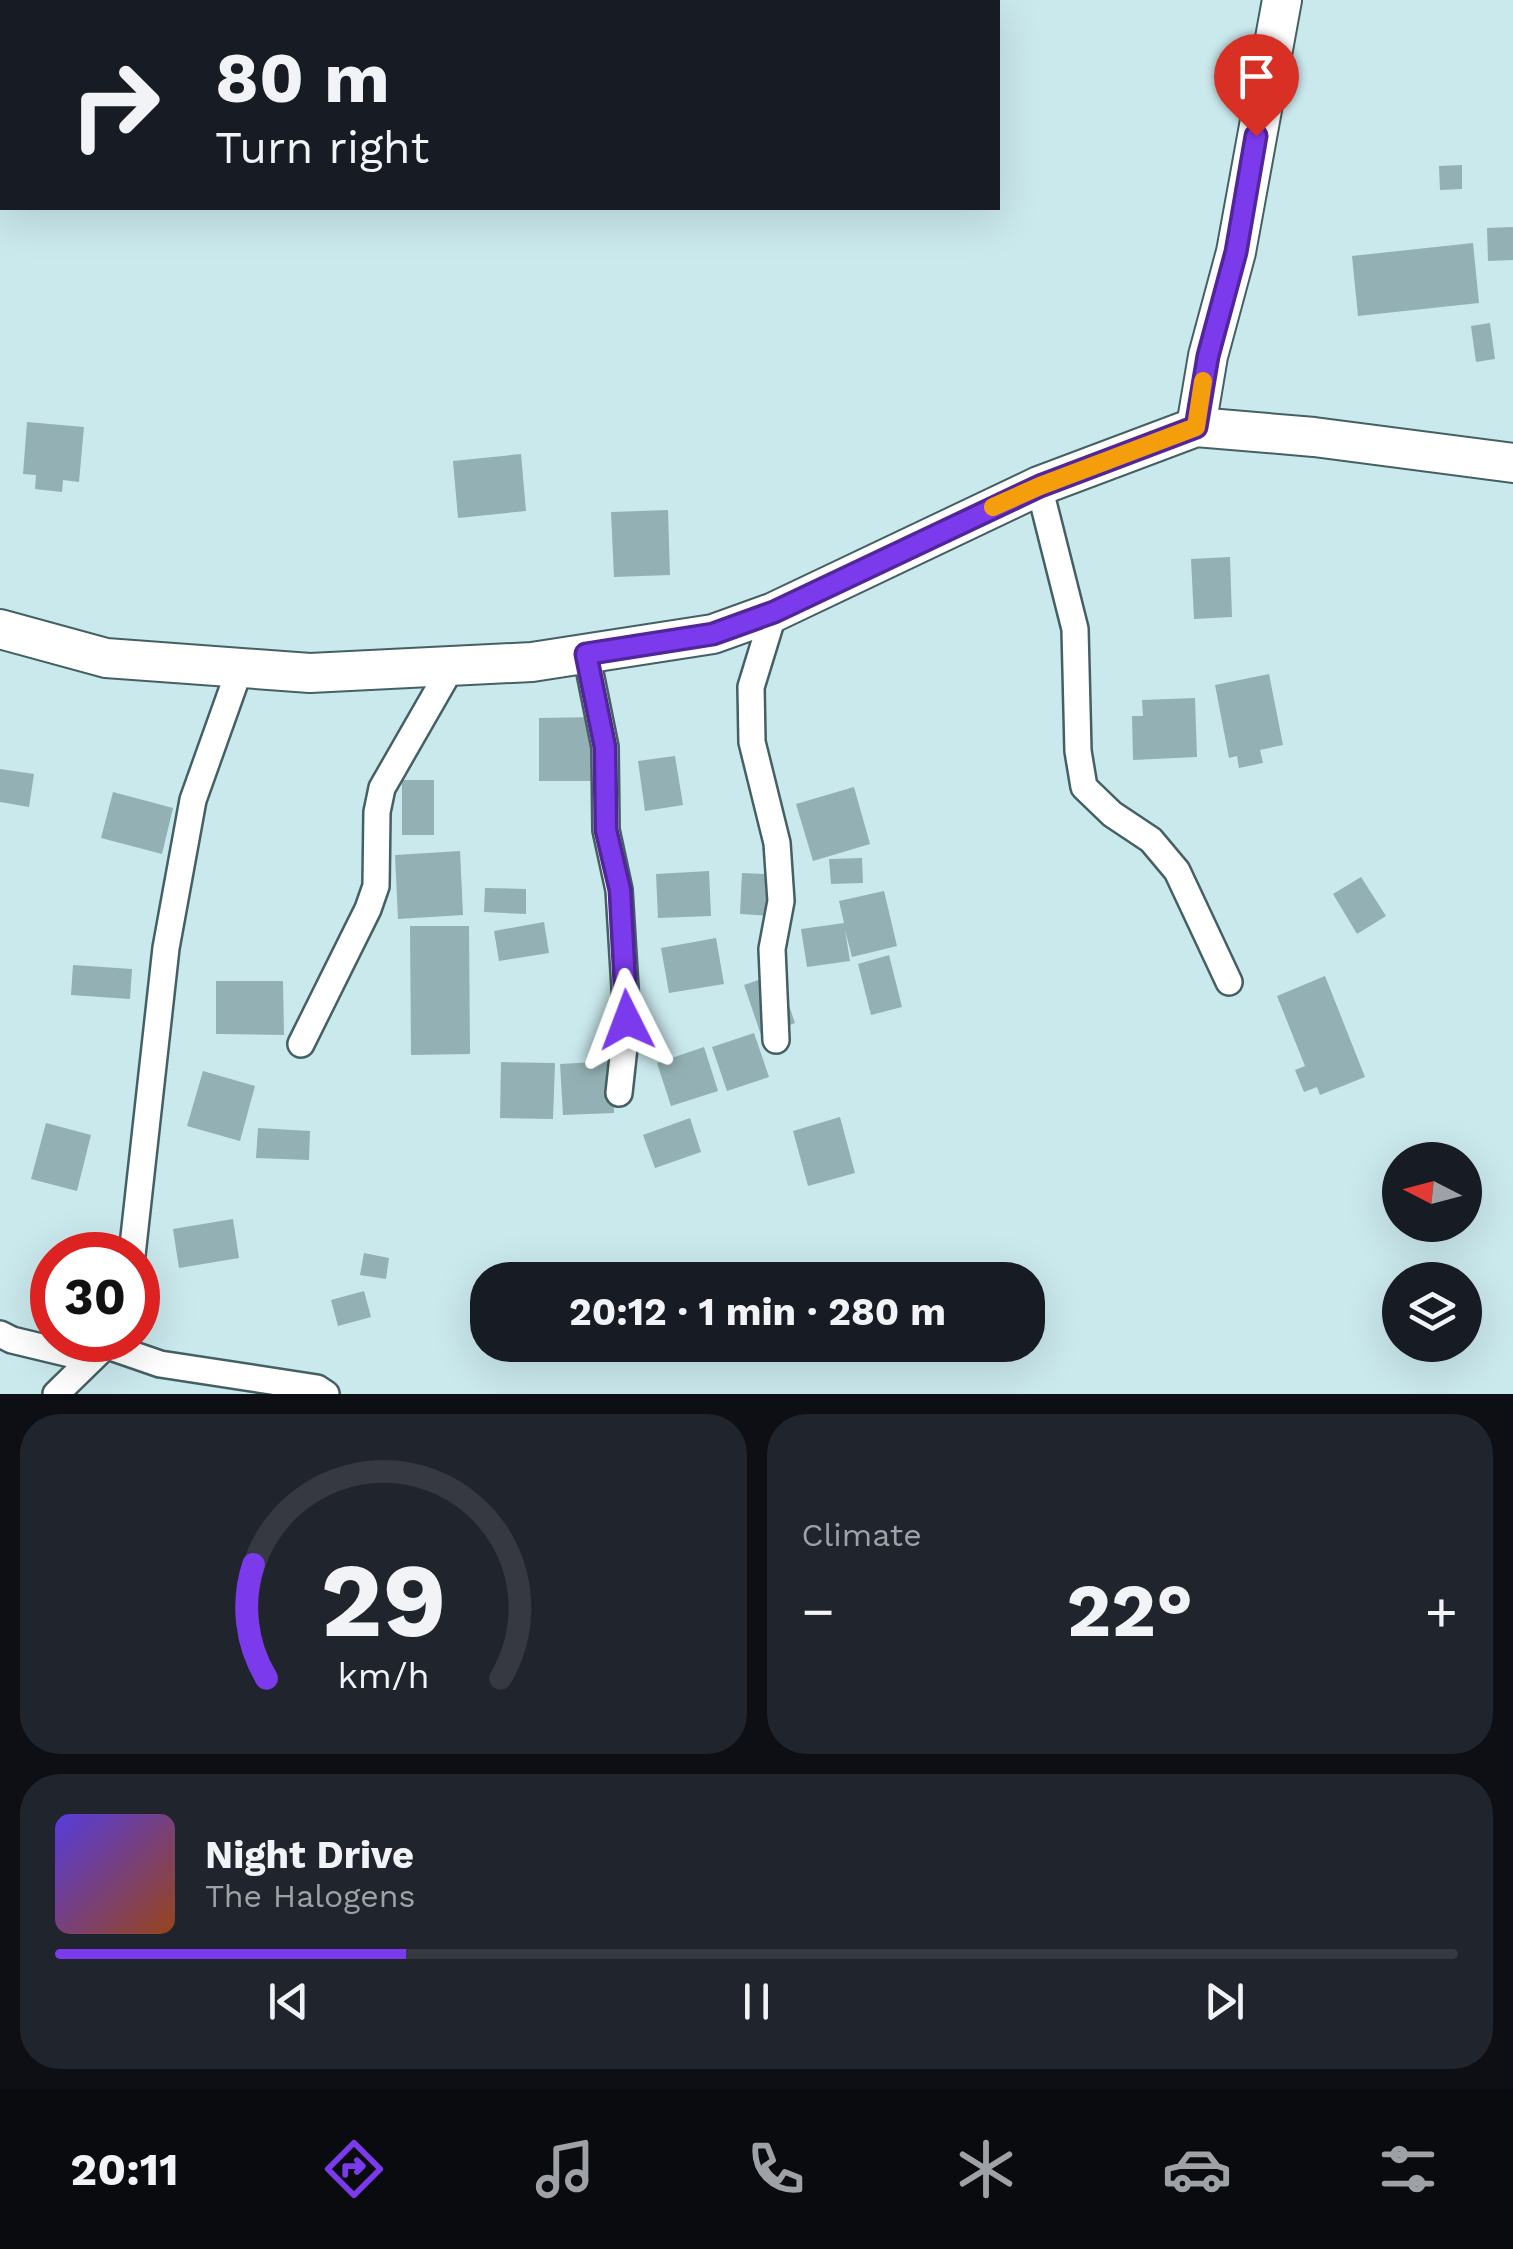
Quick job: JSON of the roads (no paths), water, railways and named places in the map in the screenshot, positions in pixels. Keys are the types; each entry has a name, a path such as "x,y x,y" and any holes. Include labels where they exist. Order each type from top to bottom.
{"street":[{"path":"1196,427 1208,356 1236,252 1282,0"},
{"path":"0,629 106,658 310,673 532,662 713,634 774,612 1040,486 1196,427 1314,437 1513,463"},
{"path":"1040,486 1075,630 1078,751 1084,787 1112,814 1150,840 1177,871 1229,982"},
{"path":"774,612 751,687 752,742 777,843 780,882 781,900 772,950 776,1040"},
{"path":"586,654 605,747 606,830 620,890 627,1020 620,1093"},
{"path":"301,1044 376,886 377,812 382,788 452,666"},
{"path":"135,1232 170,930 194,800 240,668"},
{"path":"0,1334 30,1342"},
{"path":"56,1394 87,1362"},
{"path":"153,1362 317,1388 326,1394"}]}
